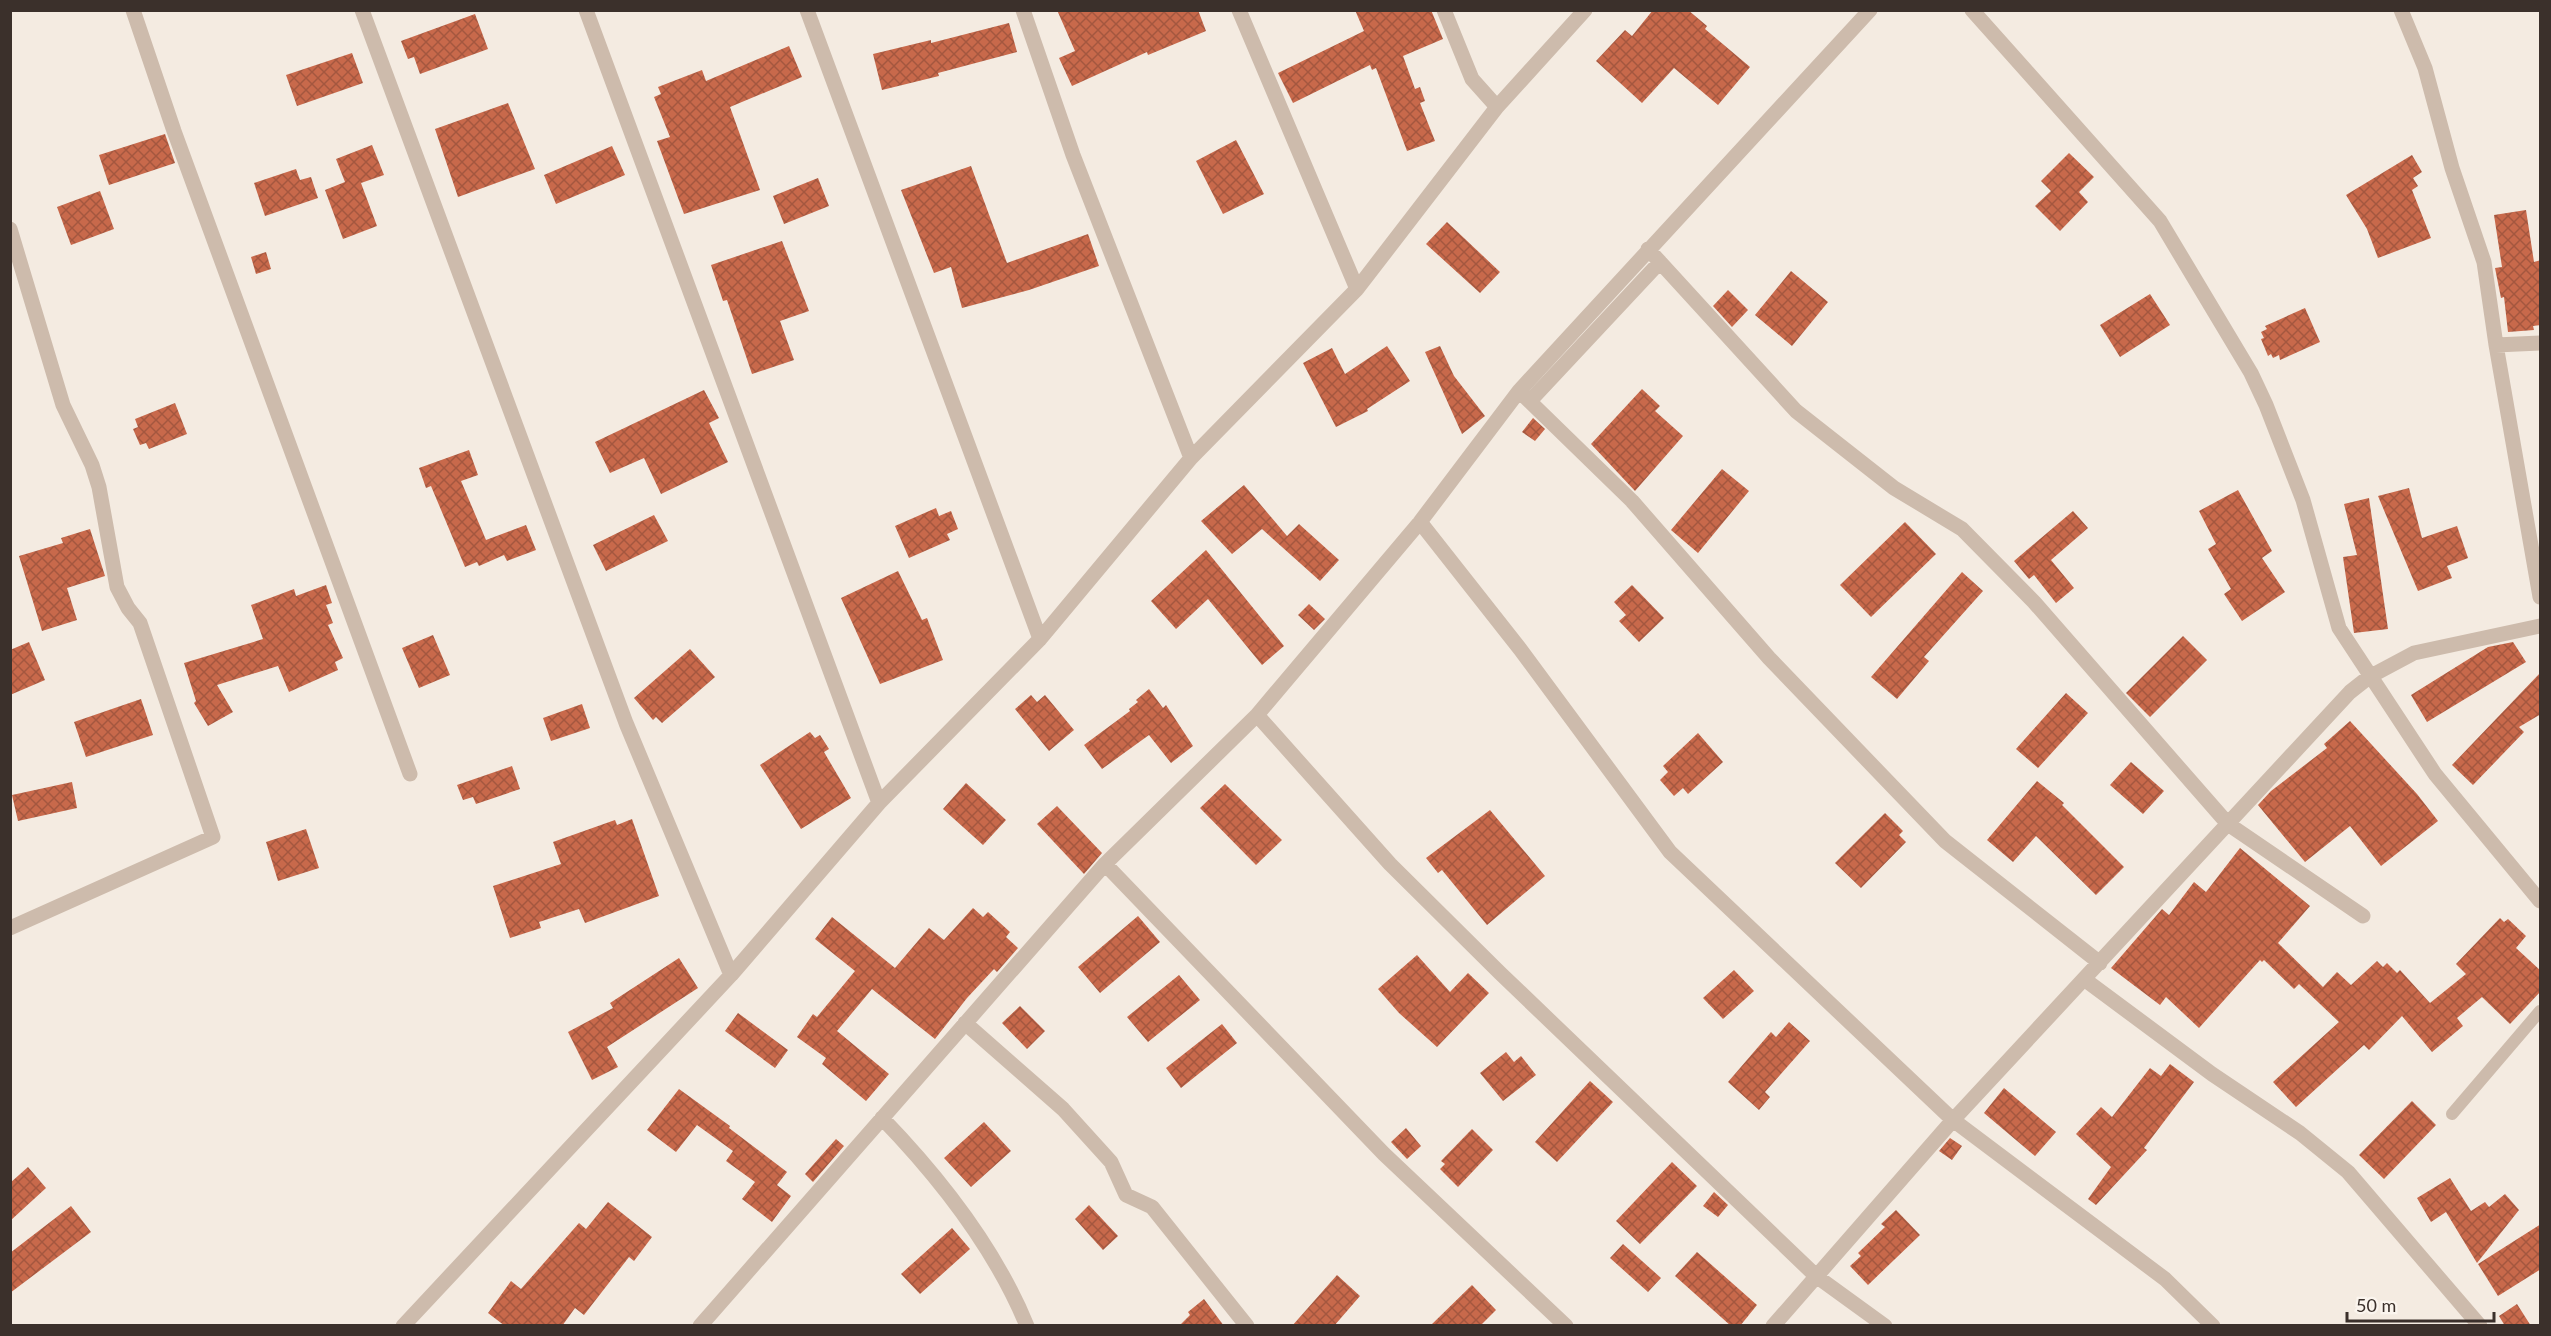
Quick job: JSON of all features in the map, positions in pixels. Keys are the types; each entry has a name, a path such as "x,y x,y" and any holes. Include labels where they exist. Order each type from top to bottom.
{"street":[{"path":"133,10 174,131 410,774"},
{"path":"362,10 626,723 731,975"},
{"path":"586,10 879,803"},
{"path":"807,10 1040,639"},
{"path":"1023,10 1073,155 1191,458"},
{"path":"1239,10 1357,289"},
{"path":"1444,10 1472,79 1497,107"},
{"path":"403,1326 731,975 879,803 1040,639 1191,458 1357,289 1497,107 1586,10"},
{"path":"700,1326 1105,864 1257,715 1648,249 1870,10"},
{"path":"1972,10 2160,221 2239,352 2266,405 2303,500 2339,628 2368,676 2435,774 2541,901"},
{"path":"2401,10 2425,68 2452,168 2484,262 2496,345 2541,597"},
{"path":"10,229 63,405 92,465 99,487 117,587 128,608 140,623 213,837 10,928"},
{"path":"1648,249 1796,411 1894,488 1962,529 2034,602 2228,824 2363,916"},
{"path":"1525,396 1660,262"},
{"path":"2496,345 2541,343"},
{"path":"1525,396 1632,501 1769,658 1945,840 2100,963"},
{"path":"1420,522 1520,649 1670,852 1953,1120 2165,1279 2213,1326"},
{"path":"1773,1326 1953,1120 2350,692 2368,676 2414,653 2541,626"},
{"path":"1257,715 1390,864 1816,1276 1885,1326"},
{"path":"1105,864 1384,1154 1566,1326"},
{"path":"2084,979 2212,1074 2300,1133 2348,1172 2480,1326"},
{"path":"965,1023 1063,1109 1112,1162 1126,1195 1152,1207 1247,1326"},
{"path":"882,1118 921,1158 972,1226 1017,1302 1027,1326"}],"lane":[{"path":"2452,1114 2541,1011"}],"building":[{"path":"1057,10 1198,10 1206,31 1148,55 1147,52 1072,86 1059,58 1075,51"},
{"path":"1355,10 1431,10 1443,39 1403,56 1415,89 1420,87 1425,101 1420,103 1435,141 1407,151 1376,68 1372,70 1370,65 1293,103 1278,73 1364,31"},
{"path":"1653,10 1688,10 1707,26 1705,29 1750,67 1718,105 1674,68 1642,103 1596,61 1625,30 1632,36"},
{"path":"475,14 488,49 420,74 414,57 408,59 401,41"},
{"path":"1009,23 1017,52 938,73 939,76 882,90 873,54 931,40 931,43"},
{"path":"789,46 802,77 730,107 760,190 684,214 657,141 670,137 654,97 661,94 658,87 702,70 706,81"},
{"path":"352,53 363,83 297,106 286,75"},
{"path":"508,103 535,169 458,197 435,129"},
{"path":"165,134 175,163 109,185 99,155"},
{"path":"1236,140 1264,194 1223,214 1196,161"},
{"path":"372,145 384,175 361,183 377,226 343,239 325,190 345,182 336,159"},
{"path":"612,146 625,175 556,204 544,175"},
{"path":"2069,153 2094,177 2079,192 2088,202 2060,231 2035,206 2051,191 2041,181"},
{"path":"2412,155 2422,172 2413,178 2418,186 2412,190 2431,238 2378,258 2367,229 2346,195"},
{"path":"971,166 1007,263 1088,234 1099,266 1029,290 962,308 951,267 934,273 901,190"},
{"path":"296,169 300,180 311,177 318,198 265,216 254,183"},
{"path":"818,178 829,206 784,224 773,196"},
{"path":"100,191 114,229 71,245 57,207"},
{"path":"2526,210 2534,262 2541,260 2541,325 2533,326 2534,330 2508,332 2504,297 2501,298 2495,268 2502,267 2494,215"},
{"path":"1447,222 1500,272 1480,293 1426,244"},
{"path":"782,241 809,311 780,321 794,360 752,374 727,300 723,301 711,265"},
{"path":"266,252 271,269 256,274 251,257"},
{"path":"1791,271 1828,302 1792,346 1755,315"},
{"path":"1728,290 1748,310 1732,327 1713,306"},
{"path":"2150,294 2170,325 2120,357 2100,325"},
{"path":"2305,308 2320,342 2280,360 2279,355 2273,358 2271,354 2268,356 2261,339 2264,338 2261,332 2267,329 2265,326"},
{"path":"1387,346 1410,381 1367,409 1368,411 1336,427 1303,363 1332,348 1345,374"},
{"path":"1440,346 1454,376 1485,416 1462,434 1425,352"},
{"path":"1642,389 1660,406 1655,411 1683,436 1635,491 1591,444"},
{"path":"704,390 719,418 709,423 728,462 661,494 644,458 610,473 595,442"},
{"path":"175,403 187,434 149,449 146,443 140,445 133,429 138,427 135,419"},
{"path":"1533,418 1545,429 1535,441 1522,432"},
{"path":"469,450 478,475 461,481 486,540 526,525 536,550 507,561 504,555 479,566 477,562 465,567 431,486 426,488 419,468"},
{"path":"1722,469 1749,491 1698,553 1671,530"},
{"path":"1244,485 1287,536 1299,524 1339,560 1320,581 1262,529 1232,554 1201,521"},
{"path":"2409,488 2422,538 2457,526 2468,558 2447,566 2452,578 2418,591 2378,496"},
{"path":"2238,490 2272,551 2262,558 2285,592 2242,621 2224,594 2231,589 2208,549 2216,544 2199,511"},
{"path":"2369,498 2388,629 2354,633 2343,557 2357,555 2344,504"},
{"path":"936,508 939,516 951,511 958,529 947,534 950,540 909,558 895,526"},
{"path":"2073,511 2088,528 2051,560 2074,588 2056,603 2034,575 2029,579 2014,561"},
{"path":"654,515 668,541 606,571 593,545"},
{"path":"1905,522 1936,554 1871,617 1840,585"},
{"path":"90,529 105,576 67,588 77,620 42,631 19,556 63,543 61,538"},
{"path":"1206,550 1284,646 1262,665 1208,599 1176,629 1151,601"},
{"path":"898,571 922,620 927,618 943,660 880,684 841,598"},
{"path":"1962,572 1983,591 1924,657 1929,661 1897,699 1871,677"},
{"path":"326,585 332,603 326,605 333,623 328,625 343,658 335,662 338,670 289,692 278,666 217,685 233,712 208,726 194,703 196,701 184,663 263,639 251,605 294,589 296,596"},
{"path":"1632,585 1664,618 1639,642 1619,621 1626,615 1614,602"},
{"path":"1309,604 1325,619 1314,630 1298,615"},
{"path":"433,635 450,675 419,688 402,648"},
{"path":"2183,636 2207,660 2150,717 2126,693"},
{"path":"29,642 45,680 10,695 10,650"},
{"path":"2513,642 2526,662 2427,722 2411,695 2488,647"},
{"path":"690,649 715,677 662,723 656,717 653,720 634,698"},
{"path":"2541,672 2541,714 2519,727 2524,732 2473,785 2452,765"},
{"path":"1149,689 1163,708 1166,705 1193,746 1171,763 1149,735 1102,769 1084,745 1130,711 1129,709 1138,702 1136,700"},
{"path":"2066,693 2088,713 2038,768 2016,749"},
{"path":"1031,695 1037,702 1045,695 1074,730 1049,751 1015,709"},
{"path":"141,699 153,735 86,757 74,722"},
{"path":"582,704 590,728 551,741 543,718"},
{"path":"2350,721 2417,794 2438,821 2381,866 2350,826 2305,862 2258,805 2271,791 2327,748 2324,744"},
{"path":"810,732 815,738 820,735 829,749 824,752 851,798 801,829 760,765"},
{"path":"1698,733 1723,762 1688,794 1683,788 1674,796 1660,780 1668,772 1663,766"},
{"path":"2131,762 2164,791 2143,814 2110,785"},
{"path":"512,766 520,789 476,804 473,797 463,800 457,785"},
{"path":"2037,781 2064,803 2062,805 2124,867 2096,895 2036,836 2013,862 1987,840"},
{"path":"72,782 77,808 18,821 12,795"},
{"path":"966,783 1006,820 983,845 943,809"},
{"path":"1225,784 1282,840 1256,865 1200,808"},
{"path":"1057,806 1102,853 1084,874 1037,824"},
{"path":"1490,810 1545,876 1487,925 1442,870 1438,873 1426,858"},
{"path":"1885,813 1903,831 1899,835 1906,842 1861,888 1835,863"},
{"path":"632,819 659,896 585,923 579,909 539,922 541,928 510,938 493,886 561,864 553,842 615,820 617,825"},
{"path":"306,829 319,868 278,881 266,842"},
{"path":"2240,848 2310,906 2278,943 2323,987 2337,972 2351,985 2377,961 2383,967 2387,963 2397,973 2400,970 2430,1003 2466,974 2456,964 2500,918 2504,922 2508,919 2526,936 2516,948 2541,971 2541,991 2510,1024 2482,997 2457,1018 2463,1026 2432,1052 2402,1016 2369,1050 2364,1045 2296,1107 2273,1082 2339,1022 2299,984 2294,989 2264,960 2262,962 2260,960 2199,1028 2166,997 2160,1005 2111,968 2162,909 2169,915 2194,882 2206,892"},
{"path":"973,908 983,917 988,912 1010,932 1006,937 1018,948 997,972 994,969 967,998 935,1039 872,989 837,1031 889,1074 866,1101 822,1064 826,1058 797,1037 813,1014 817,1017 855,971 815,939 832,917 895,968 929,928 944,940"},
{"path":"1138,916 1160,942 1100,993 1078,967"},
{"path":"1417,955 1450,992 1468,973 1489,993 1437,1047 1399,1013 1378,989"},
{"path":"679,958 698,988 607,1047 618,1067 592,1080 568,1032 613,1008 610,1003"},
{"path":"1734,970 1754,991 1723,1019 1703,998"},
{"path":"1179,975 1200,1000 1148,1042 1127,1017"},
{"path":"1020,1006 1045,1031 1027,1049 1002,1023"},
{"path":"738,1013 788,1050 775,1068 725,1031"},
{"path":"1789,1022 1810,1041 1765,1092 1770,1097 1759,1110 1728,1082 1771,1032 1776,1037"},
{"path":"1222,1024 1237,1043 1181,1088 1166,1068"},
{"path":"1506,1052 1514,1062 1521,1056 1536,1075 1503,1101 1480,1073"},
{"path":"2170,1064 2194,1082 2144,1148 2147,1150 2096,1205 2088,1199 2111,1167 2076,1134 2101,1107 2112,1117 2150,1068 2161,1076"},
{"path":"1590,1081 1613,1102 1557,1162 1535,1142"},
{"path":"2004,1088 2056,1132 2035,1156 1984,1113"},
{"path":"679,1089 787,1172 777,1185 791,1196 772,1222 742,1199 755,1182 726,1161 733,1151 697,1125 676,1152 647,1130"},
{"path":"2412,1101 2436,1125 2384,1179 2359,1155"},
{"path":"984,1122 1011,1151 971,1187 944,1158"},
{"path":"1406,1128 1421,1146 1407,1159 1391,1142"},
{"path":"1472,1129 1493,1150 1458,1187 1440,1169 1445,1164 1441,1161"},
{"path":"1950,1138 1962,1146 1952,1160 1939,1151"},
{"path":"836,1139 844,1146 813,1182 805,1174"},
{"path":"1672,1162 1697,1186 1640,1244 1616,1221"},
{"path":"28,1167 46,1188 10,1221 10,1183"},
{"path":"2450,1178 2471,1211 2485,1202 2489,1207 2505,1194 2519,1210 2477,1263 2446,1212 2431,1222 2417,1198"},
{"path":"1714,1192 1728,1205 1718,1217 1703,1206"},
{"path":"608,1202 652,1237 634,1261 629,1257 584,1315 575,1308 562,1326 505,1326 488,1313 511,1281 521,1289 579,1223 586,1229"},
{"path":"1089,1205 1118,1236 1103,1250 1075,1219"},
{"path":"71,1206 91,1232 10,1293 10,1253"},
{"path":"1896,1210 1920,1235 1868,1285 1850,1266 1861,1256 1858,1253 1885,1227 1881,1224"},
{"path":"2541,1224 2541,1269 2498,1296 2478,1264"},
{"path":"952,1228 970,1249 920,1294 901,1274"},
{"path":"1623,1244 1661,1278 1648,1292 1610,1258"},
{"path":"1697,1252 1757,1305 1740,1326 1731,1326 1675,1276"},
{"path":"1337,1275 1360,1296 1334,1326 1292,1326"},
{"path":"1472,1285 1496,1310 1480,1326 1430,1326"},
{"path":"1204,1299 1224,1326 1179,1326 1190,1315 1188,1312"},
{"path":"2517,1304 2531,1326 2505,1326 2499,1316"}]}
